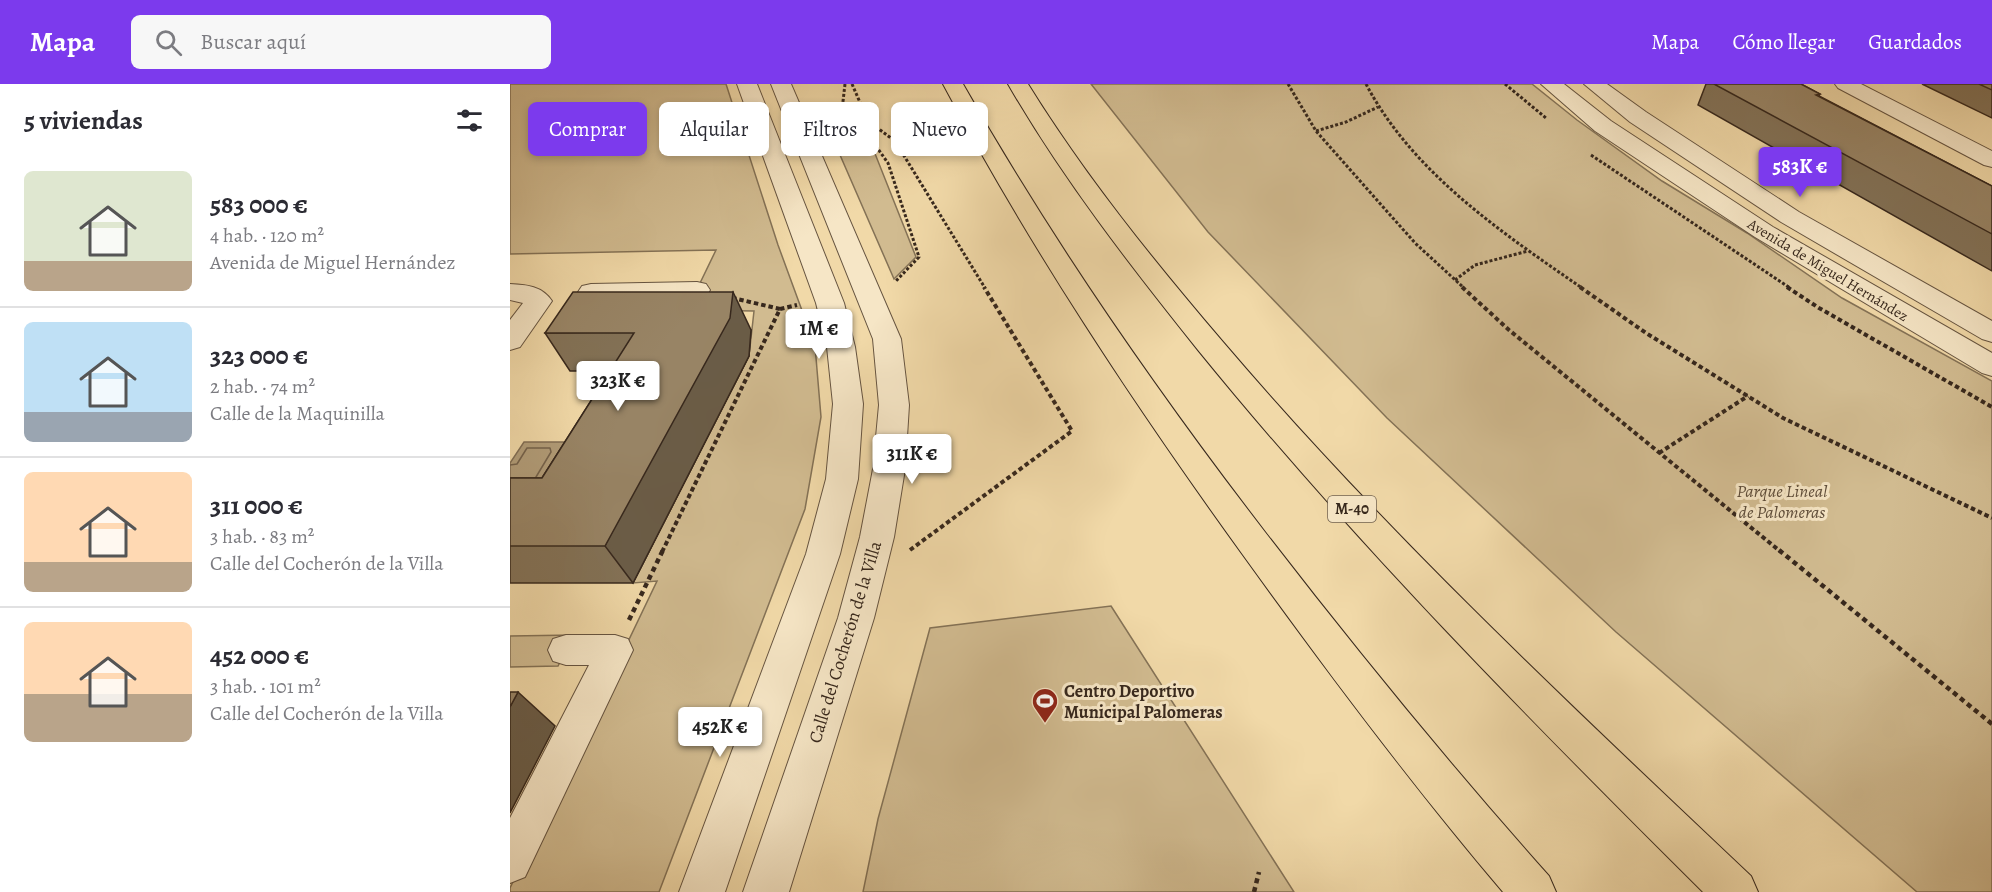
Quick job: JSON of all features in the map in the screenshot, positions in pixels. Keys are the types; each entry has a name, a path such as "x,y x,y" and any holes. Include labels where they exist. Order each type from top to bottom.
{"highway":[{"path":"953,84 988,150 1054,259 1168,426 1295,599 1367,692 1432,774 1533,892"},
{"name":"M-40","path":"1018,84 1038,118 1111,222 1260,405 1361,518 1502,663 1735,892"}],"street":[{"path":"702,892 823,554 843,478 848,404 842,347 830,303 747,84"},
{"name":"Calle del Cocherón de la Villa","path":"766,892 856,618 874,549 889,469 894,405 887,339 781,84"},
{"name":"Avenida de Miguel Hernández","path":"1551,84 1603,126 1764,232 1992,366"},
{"name":"Avenida de Miguel Hernández","path":"1594,84 1638,117 1790,217 1992,333"},
{"path":"1845,84 1992,160"},
{"path":"591,292 697,290"},
{"path":"510,292 526,293 538,301 510,341"},
{"path":"510,862 615,650 566,650"}],"path":[{"path":"845,84 842,110 851,134 874,143 882,152 903,199 907,221 919,257 890,287"},
{"path":"852,84 868,121 895,141 1072,431 902,556"},
{"path":"1288,84 1316,132 1415,243 1509,330 1992,724"},
{"path":"1366,84 1378,106 1412,151 1491,225 1646,333 1783,418 1992,518"},
{"path":"1316,132 1346,122 1378,106"},
{"path":"1455,280 1475,265 1528,251"},
{"path":"615,650 780,309 697,290"},
{"path":"1659,453 1748,396"},
{"path":"1254,892 1259,872"}],"green space":[{"path":"510,84 726,84 732,102 659,102 659,156 749,156 778,245 815,346 821,417 805,509 659,892 510,892 510,888 657,581 633,583 749,356 754,311 687,310 716,250 510,254"},
{"name":"Parque Lineal de Palomeras","path":"1091,84 1532,84 1577,120 1662,181 1747,233 1842,298 1992,381 1992,892 1917,892 1616,632 1387,418 1208,232"},
{"path":"840,156 876,156 916,257 894,279"},
{"name":"Centro Deportivo Municipal Palomeras","path":"1111,606 1294,892 863,892 878,819 930,628"},
{"path":"574,635 558,666 510,667 510,636"}],"water":[{"path":"524,442 565,442 534,491 510,491 510,463"}],"building":[{"path":"1714,84 1801,84 1820,94 1816,95 1992,186 1992,234"},
{"path":"1979,84 1992,84 1992,90"},
{"path":"573,292 733,292 730,318 605,546 510,546 510,478 542,478 634,333 545,333"},
{"path":"510,692 518,692 510,707"}],"place":[{"name":"Centro Deportivo Municipal Palomeras","path":"1045,724"}]}
